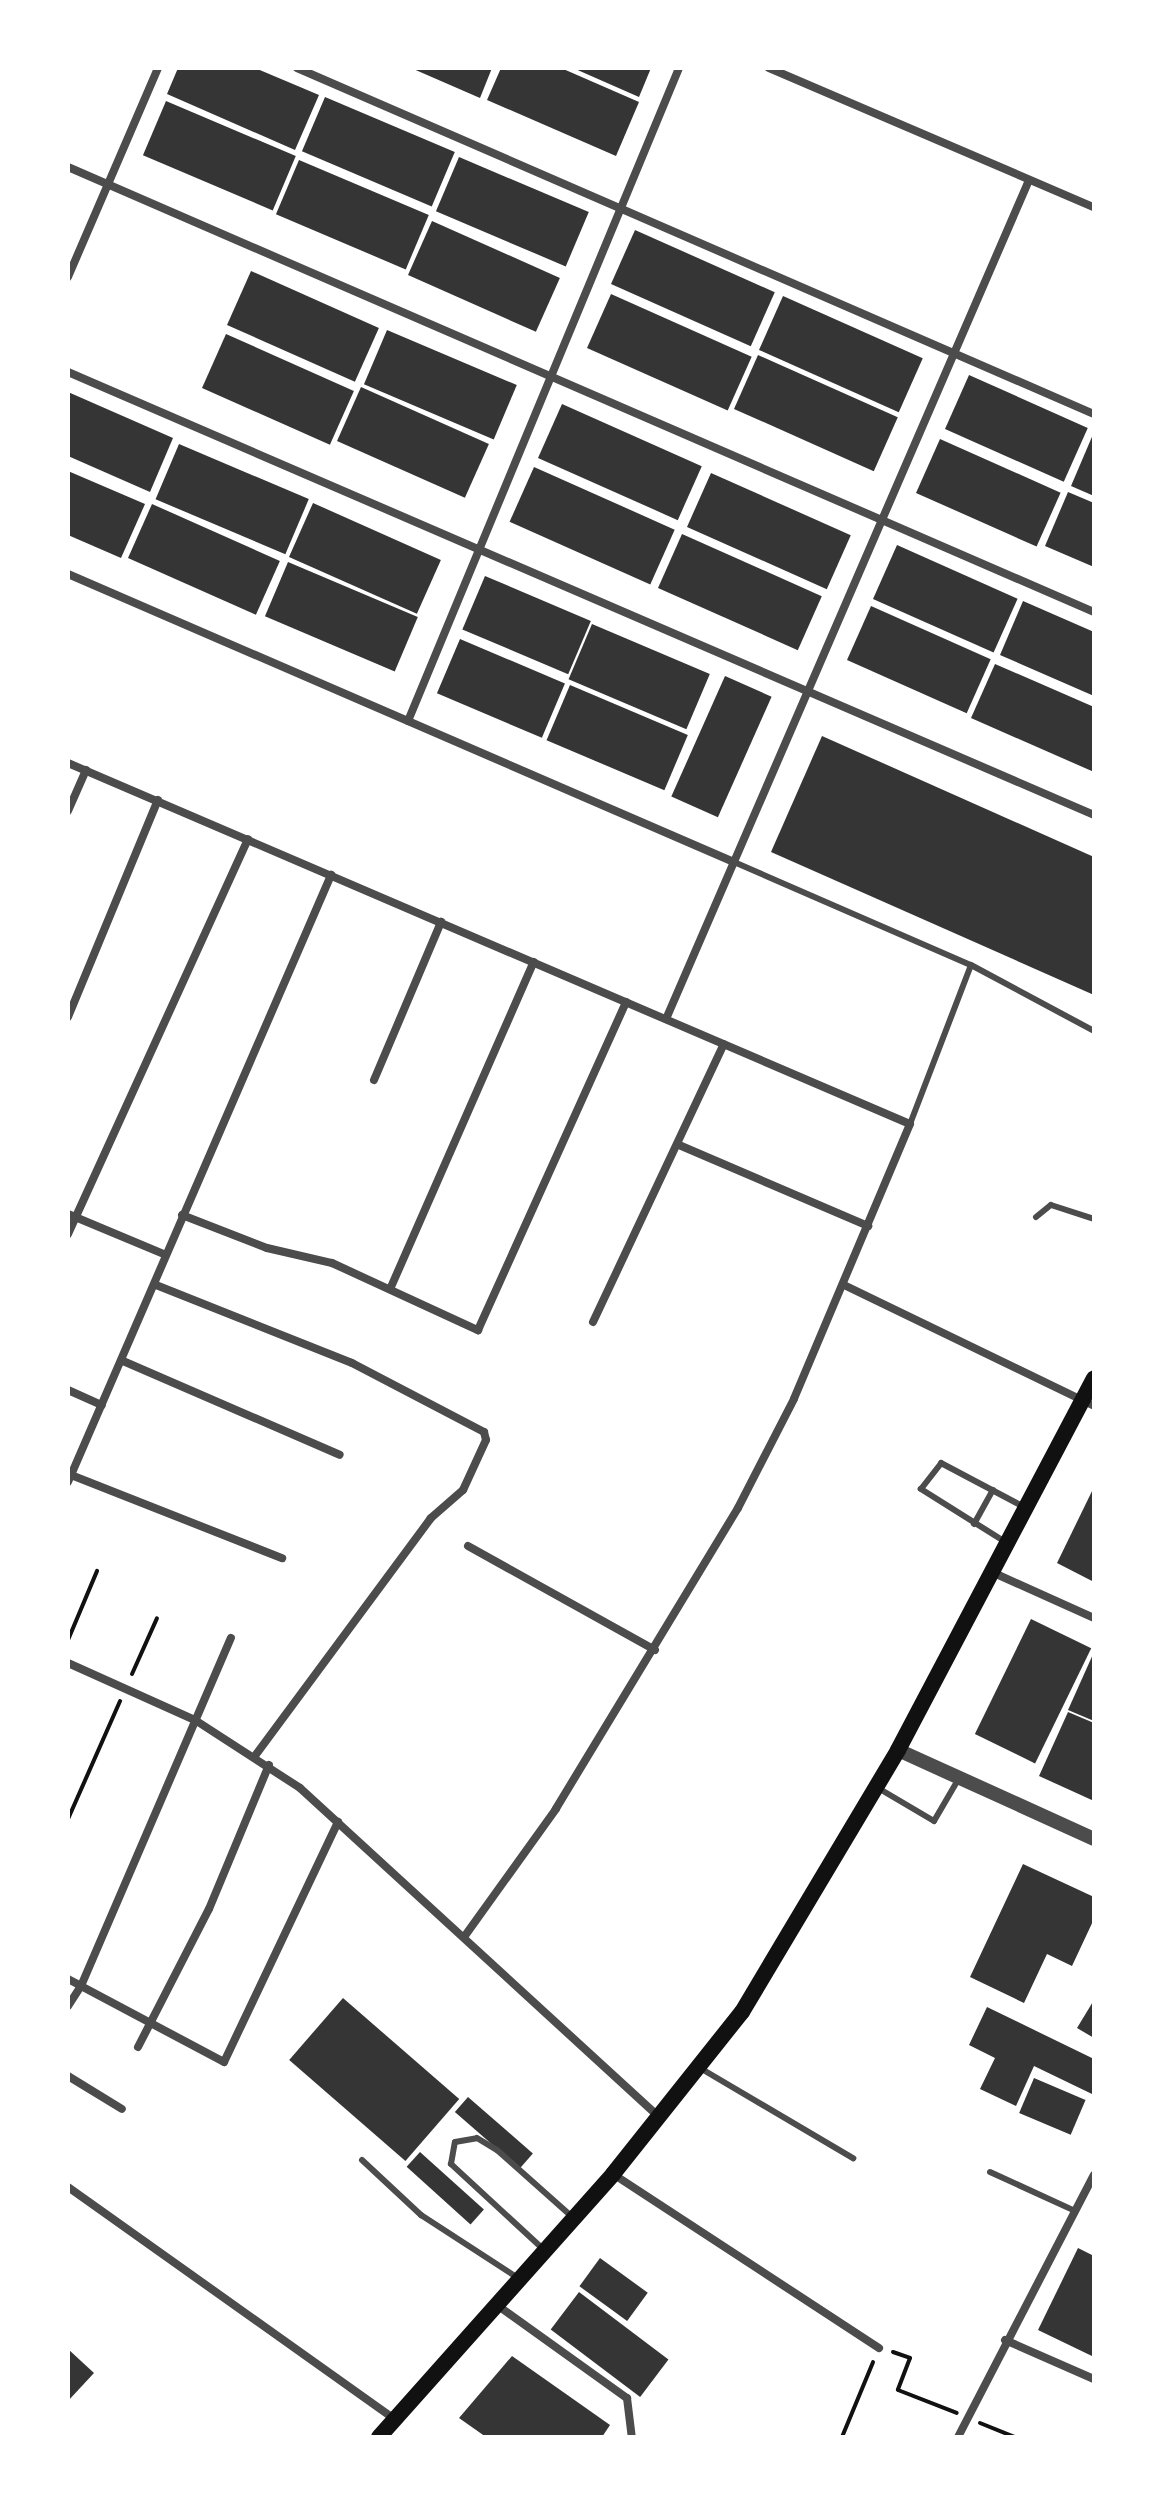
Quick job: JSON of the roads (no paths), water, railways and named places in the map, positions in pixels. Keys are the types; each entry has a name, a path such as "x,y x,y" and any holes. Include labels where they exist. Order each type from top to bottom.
{"main road":[{"path":"379,2437 613,2174 742,2012 898,1750 1028,1508 1090,1406 1094,1378"}],"street":[{"path":"68,277 158,68"},
{"path":"297,68 1094,414"},
{"path":"408,721 679,68"},
{"path":"769,68 1094,207"},
{"path":"68,167 1094,612"},
{"path":"666,1019 1029,180"},
{"path":"68,372 1094,815"},
{"path":"68,574 734,862"},
{"path":"68,763 910,1124 844,1285 738,1508 655,1650 556,1809 464,1937"},
{"path":"68,811 86,770"},
{"path":"68,1017 158,800"},
{"path":"68,1234 72,1216 248,839"},
{"path":"282,1558 70,1478 331,875"},
{"path":"374,1080 441,922"},
{"path":"391,1287 534,962"},
{"path":"182,1215 391,1287 467,1330 487,1321 626,1002"},
{"path":"593,1322 724,1044"},
{"path":"679,1145 868,1226"},
{"path":"72,1216 166,1255"},
{"path":"156,1285 352,1363 484,1432 486,1440 463,1490 431,1518 255,1756"},
{"path":"844,1285 1090,1406"},
{"path":"123,1361 340,1455"},
{"path":"68,1390 102,1405"},
{"path":"468,1546 655,1650"},
{"path":"994,1573 1094,1618"},
{"path":"68,2006 81,1986 231,1638"},
{"path":"68,1663 195,1720 269,1765 338,1822 660,2118"},
{"path":"898,1750 958,1780 1094,1839"},
{"path":"138,2047 209,1909 269,1765"},
{"path":"68,1979 148,2026 224,2062 338,1822"},
{"path":"68,2076 122,2109"},
{"path":"613,2174 879,2348"},
{"path":"958,2437 1005,2340 1094,2175"},
{"path":"68,2187 394,2419"},
{"path":"497,2305 627,2398 632,2437"},
{"path":"1005,2340 1094,2379"}],"lane":[{"path":"734,862 971,965 1094,1031"},
{"path":"910,1124 971,965"},
{"path":"1036,1217 1051,1205 1094,1219"},
{"path":"1009,1544 921,1493 927,1477 941,1463 1028,1508"},
{"path":"974,1524 993,1490"},
{"path":"876,1787 934,1821 958,1780"},
{"path":"700,2068 853,2158"},
{"path":"545,2251 451,2164 455,2142 477,2138 497,2150 574,2218"},
{"path":"362,2160 421,2215 519,2279"},
{"path":"990,2172 1075,2211"}]}
